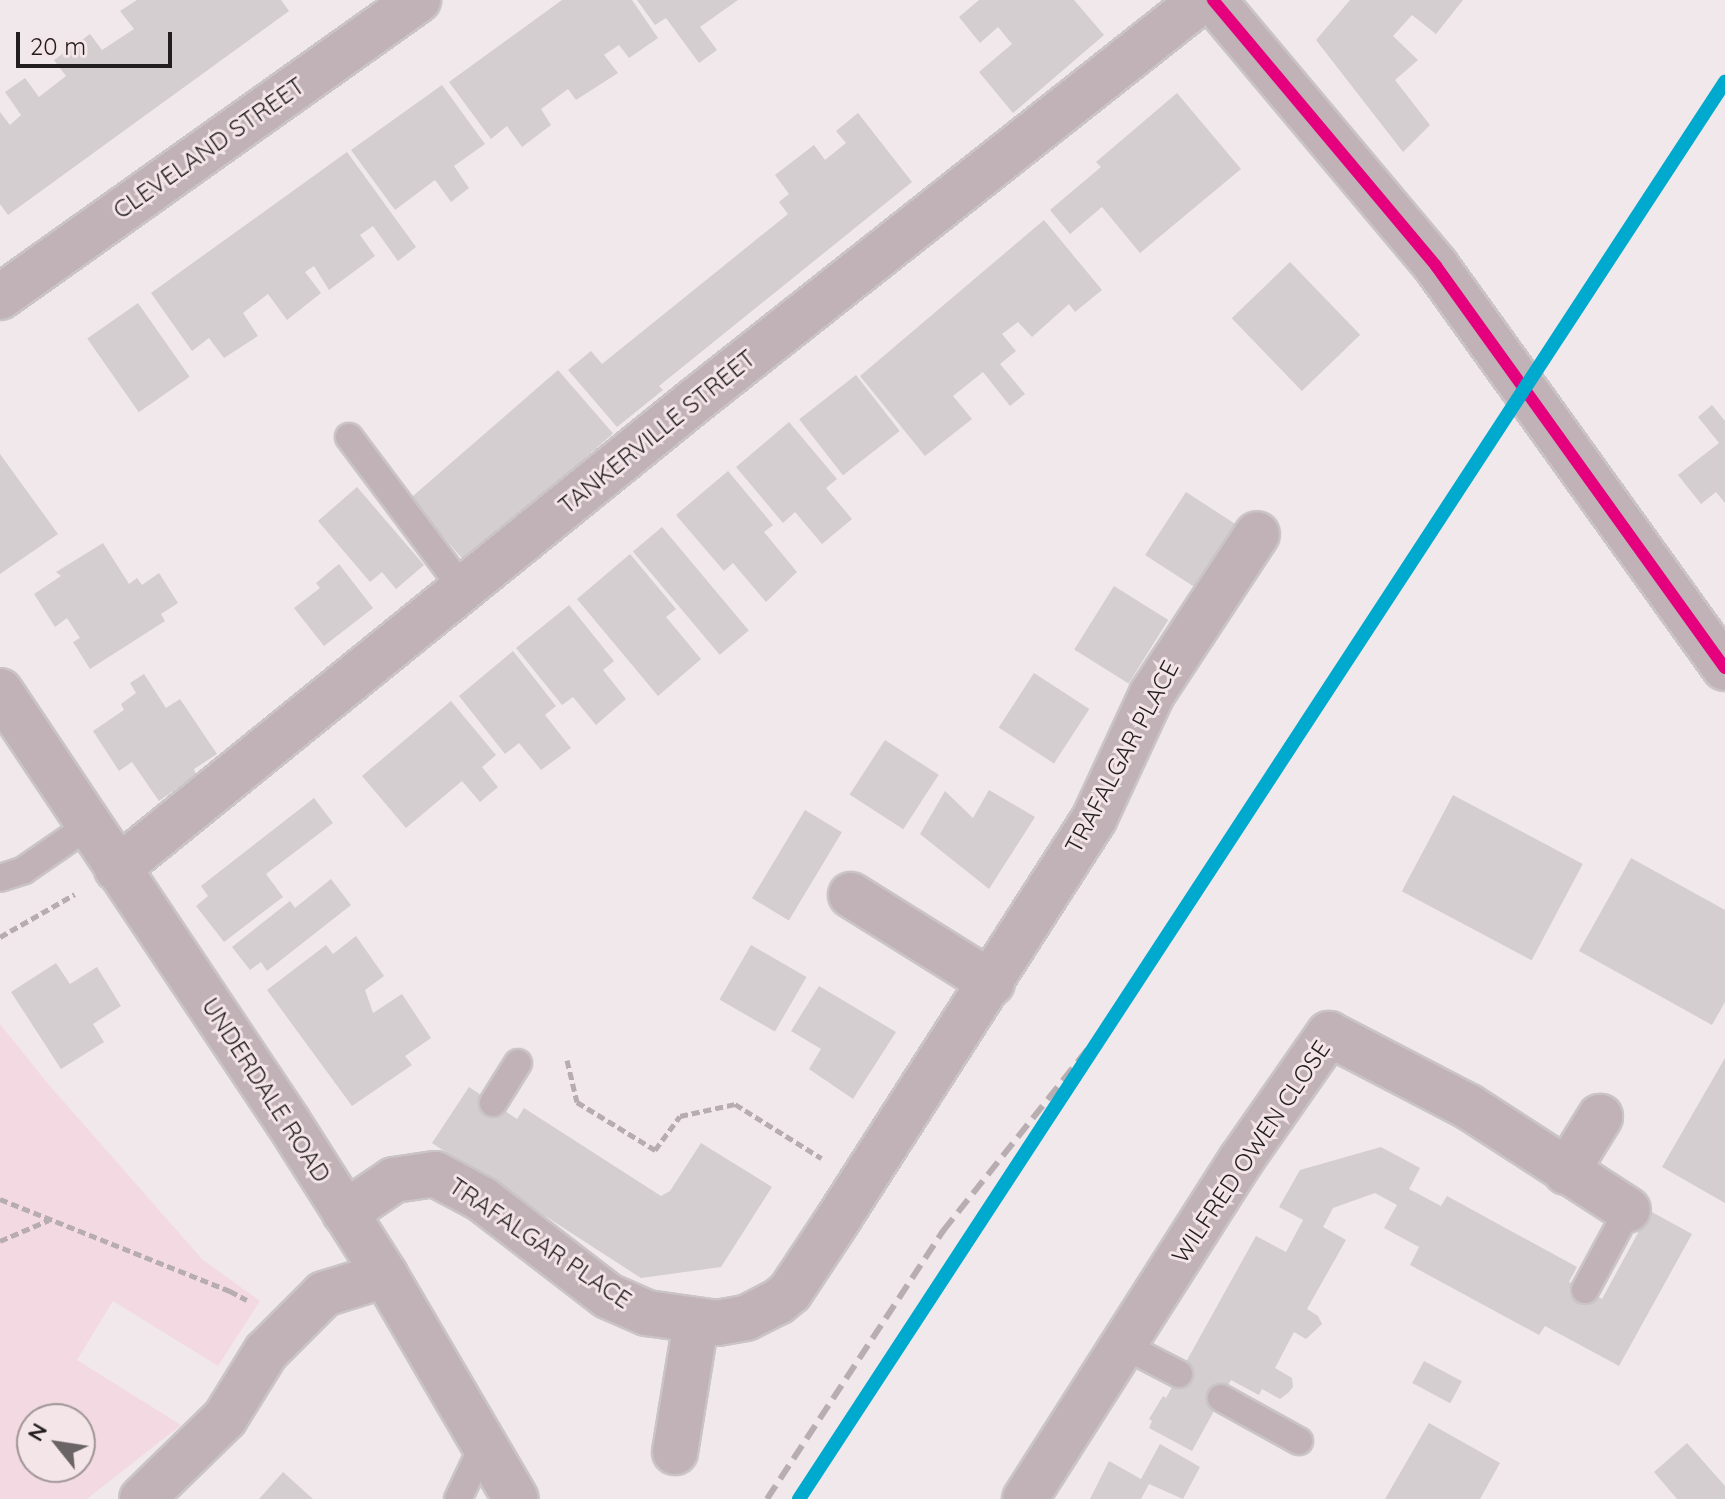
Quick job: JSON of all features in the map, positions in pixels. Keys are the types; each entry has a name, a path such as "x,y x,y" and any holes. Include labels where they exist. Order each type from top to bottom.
{"street":[{"name":"CLEVELAND STREET","path":"0,297 418,0"},
{"path":"1223,4 1436,266 1720,650"},
{"name":"TANKERVILLE STREET","path":"117,869 463,589 1223,4"},
{"name":"TRAFALGAR PLACE","path":"345,1213 394,1180 455,1170 482,1199 608,1296 647,1313 696,1323 746,1318 778,1302 790,1292 992,983 1094,819 1135,726 1159,681 1257,534"},
{"name":"UNDERDALE ROAD","path":"0,691 218,1015 385,1275 516,1499"},
{"path":"851,895 992,983"},
{"name":"WILFRED OWEN CLOSE","path":"1025,1499 1241,1160 1329,1034 1469,1107 1628,1210"},
{"path":"1566,1172 1600,1117"},
{"path":"142,1499 225,1418 266,1352 324,1294 385,1275"},
{"path":"675,1452 696,1323"}],"lane":[{"path":"349,437 463,589"},
{"path":"0,878 24,870 88,826"},
{"path":"493,1103 518,1063"},
{"path":"1585,1290 1628,1210"},
{"path":"1123,1345 1179,1374"},
{"path":"1221,1398 1299,1441"},
{"path":"458,1499 483,1446"}],"path":[{"path":"0,937 117,869"},
{"path":"567,1060 577,1102 655,1150 680,1116 735,1104 862,1183"},
{"path":"0,1199 230,1291 291,1327"},
{"path":"0,1241 50,1220"}],"shaded area":[{"path":"0,1024 49,1085 203,1260 260,1301 218,1366 113,1301 77,1360 181,1425 87,1499 0,1499"}],"building":[{"path":"137,0 281,0 289,11 8,215 0,204 0,112 10,125 21,115 5,92 25,78 39,97 66,76 54,60 90,34 102,50 134,29 120,11"},
{"path":"562,0 632,0 658,38 629,58 619,45 604,55 618,73 576,100 568,89 541,109 551,125 522,147 507,126 491,139 449,82"},
{"path":"637,0 738,0 700,27 717,50 699,63 666,18 655,25"},
{"path":"979,0 1074,0 1104,35 1013,113 979,72 1012,44 998,27 980,43 959,17"},
{"path":"1350,0 1463,0 1436,34 1412,15 1393,36 1418,60 1395,80 1430,125 1403,152 1316,40"},
{"path":"442,85 485,144 454,166 469,188 451,202 435,180 395,210 351,150"},
{"path":"1177,93 1241,169 1140,253 1102,207 1070,234 1050,210 1101,167 1096,162"},
{"path":"858,113 912,182 659,386 663,390 617,427 568,370 591,351 602,364 788,214 779,202 789,194 775,175 814,145 825,160 846,143 836,131"},
{"path":"347,152 416,247 398,261 373,226 360,235 375,256 329,290 314,266 305,272 321,293 287,320 268,294 243,313 258,336 224,358 209,338 192,351 151,293"},
{"path":"1044,220 1102,290 1075,312 1069,304 1032,337 1018,322 1002,334 1016,351 1000,364 1025,394 1010,406 983,372 953,396 972,419 925,456 860,376"},
{"path":"1290,262 1360,335 1302,391 1232,318"},
{"path":"138,303 190,377 139,412 87,339"},
{"path":"558,370 613,433 465,562 410,499"},
{"path":"856,375 900,431 843,475 799,419"},
{"path":"1712,405 1725,421 1725,503 1716,492 1701,504 1678,475 1719,443 1698,417"},
{"path":"789,422 837,479 826,488 852,519 822,544 795,512 783,523 736,467"},
{"path":"0,454 58,534 0,574"},
{"path":"728,471 773,525 764,532 797,572 766,602 733,563 724,571 676,515"},
{"path":"357,487 424,565 396,589 382,572 370,582 318,521"},
{"path":"1186,492 1238,526 1197,589 1145,555"},
{"path":"662,527 749,630 720,655 633,551"},
{"path":"103,543 129,584 137,578 142,585 159,573 178,603 161,614 165,621 90,669 73,642 80,638 67,618 55,627 34,594 61,576 56,572"},
{"path":"630,554 676,609 666,617 701,659 658,696 577,599"},
{"path":"339,564 373,608 324,646 294,608 320,588 316,583"},
{"path":"1114,586 1168,620 1129,684 1074,650"},
{"path":"569,605 614,661 603,670 626,699 596,725 573,697 562,705 516,648"},
{"path":"513,651 556,706 545,715 571,748 541,770 519,743 505,754 459,696"},
{"path":"1034,673 1089,709 1054,763 999,728"},
{"path":"144,674 166,708 180,699 217,754 194,769 196,775 159,801 132,762 119,771 93,731 124,710 121,704 136,693 130,683"},
{"path":"451,701 496,755 482,767 498,787 480,802 462,781 406,828 362,776"},
{"path":"885,740 939,775 903,829 850,795"},
{"path":"989,790 1035,817 989,889 920,834 945,791 973,818"},
{"path":"1453,795 1583,864 1532,960 1402,891"},
{"path":"314,798 333,823 266,874 283,897 224,942 196,906 208,896 201,886"},
{"path":"805,810 842,832 789,920 752,898"},
{"path":"1631,858 1725,910 1725,1002 1712,1025 1579,951"},
{"path":"331,879 351,905 267,971 261,962 250,970 232,947 290,901 295,908"},
{"path":"356,936 384,976 365,990 373,1013 402,994 431,1038 405,1056 412,1065 352,1106 267,990 326,945 333,954"},
{"path":"751,945 806,977 775,1032 720,1000"},
{"path":"56,963 70,984 97,967 121,1006 93,1024 104,1042 61,1069 11,992"},
{"path":"819,986 896,1032 853,1099 809,1069 821,1049 791,1031"},
{"path":"1725,1058 1725,1203 1662,1167"},
{"path":"469,1087 517,1119 524,1108 661,1196 670,1191 701,1143 772,1187 721,1267 641,1278 432,1143"},
{"path":"1381,1147 1420,1168 1409,1189 1441,1206 1447,1196 1577,1267 1569,1282 1602,1299 1650,1211 1692,1234 1619,1366 1545,1326 1539,1335 1410,1265 1419,1247 1384,1228 1397,1205 1375,1193 1333,1208 1323,1227 1346,1240 1307,1309 1318,1316 1322,1324 1306,1339 1294,1332 1275,1368 1292,1378 1293,1387 1288,1393 1280,1399 1262,1389 1259,1395 1231,1380 1192,1451 1149,1428 1152,1421 1149,1419 1163,1396 1166,1398 1256,1236 1286,1252 1303,1220 1279,1207 1300,1170"},
{"path":"1424,1361 1462,1381 1450,1403 1412,1383"},
{"path":"1429,1423 1500,1463 1480,1499 1385,1499"},
{"path":"1687,1443 1725,1486 1725,1499 1677,1499 1654,1472"},
{"path":"1160,1444 1200,1467 1183,1499 1149,1484 1141,1499 1090,1499 1109,1461 1141,1479"},
{"path":"283,1472 313,1499 259,1499"}],"railway":[{"path":"767,1499 943,1231 1094,1041 1153,959"}],"transit line":[{"path":"1213,0 1436,266 1725,668"},
{"path":"799,1499 1725,82"}]}
